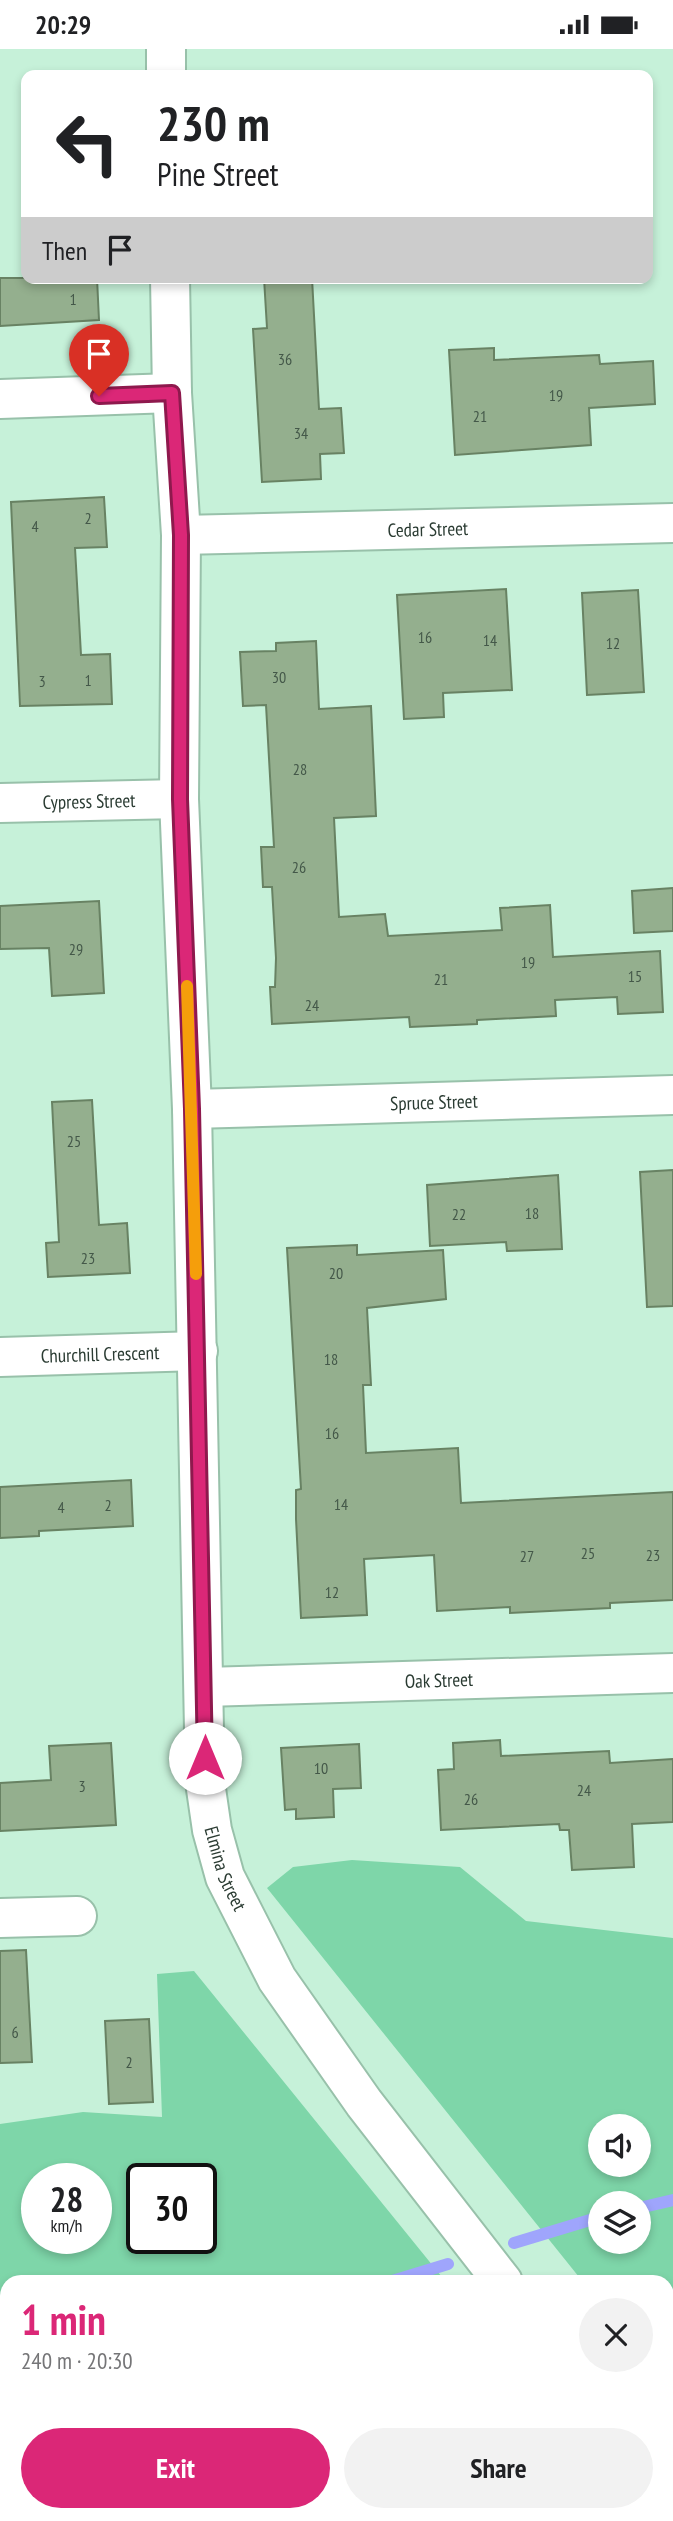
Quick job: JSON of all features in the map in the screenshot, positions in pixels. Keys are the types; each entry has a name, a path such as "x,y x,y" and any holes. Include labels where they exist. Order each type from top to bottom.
{"street":[{"path":"166,49 166,70"},
{"name":"Elmina Street","path":"170,284 172,393 181,535 180,799 192,1109 205,1782 212,1830 225,1877 277,1979 327,2053 498,2275"},
{"path":"0,399 172,393"},
{"name":"Cedar Street","path":"181,535 673,523"},
{"name":"Cypress Street","path":"0,803 180,799"},
{"name":"Spruce Street","path":"192,1109 673,1095"},
{"name":"Churchill Crescent","path":"0,1357 198,1351"},
{"name":"Oak Street","path":"205,1687 673,1673"},
{"path":"0,1918 77,1916"}],"green space":[{"path":"352,1860 460,1867 526,1921 673,1938 673,2275 577,2275 267,1888 293,1867"},
{"path":"194,1971 440,2275 0,2275 0,2124 83,2112 162,2117 157,1974"}],"building":[{"path":"0,278 21,278 21,284 97,284 99,320 0,326"},
{"path":"264,284 312,284 319,409 341,408 344,453 320,454 321,479 262,482 253,329 267,328"},
{"path":"494,348 494,360 599,355 600,364 653,361 655,404 589,408 591,445 455,455 449,350"},
{"path":"104,497 107,547 75,548 81,655 110,654 112,704 20,706 11,502"},
{"path":"506,589 512,690 443,693 444,717 404,719 397,595"},
{"path":"638,590 644,692 587,695 582,593"},
{"path":"316,641 319,709 371,706 376,816 334,818 339,917 385,914 388,936 502,930 500,908 550,905 553,957 660,951 663,1012 618,1014 617,997 555,1000 556,1016 477,1020 477,1024 410,1027 409,1017 272,1024 270,987 275,987 276,958 272,887 263,887 261,847 274,847 266,705 243,706 240,652 276,651 276,643"},
{"path":"673,888 673,931 634,933 632,891"},
{"path":"99,901 104,993 52,996 49,948 0,949 0,906"},
{"path":"92,1100 99,1225 127,1223 130,1273 48,1277 46,1243 59,1242 52,1102"},
{"path":"673,1170 673,1306 647,1307 640,1172"},
{"path":"558,1175 562,1249 507,1251 506,1242 430,1246 427,1185"},
{"path":"357,1245 357,1255 443,1250 446,1299 367,1308 371,1385 363,1385 366,1453 458,1448 461,1503 673,1492 673,1600 610,1603 610,1608 510,1613 510,1607 437,1611 434,1555 364,1559 367,1615 301,1618 296,1490 301,1489 287,1248"},
{"path":"131,1480 133,1526 39,1531 39,1536 0,1538 0,1487"},
{"path":"500,1740 501,1756 609,1751 610,1763 673,1759 673,1822 632,1824 634,1867 572,1870 569,1830 560,1830 559,1824 441,1830 438,1770 454,1769 453,1743"},
{"path":"111,1743 116,1825 0,1831 0,1783 51,1780 49,1746"},
{"path":"359,1744 361,1788 333,1789 334,1817 296,1819 296,1809 285,1810 281,1748"},
{"path":"26,1950 32,2062 0,2063 0,1951"},
{"path":"149,2019 153,2102 109,2104 105,2021"}],"waterway":[{"path":"651,2205 673,2200"},
{"path":"514,2243 588,2221"},
{"path":"412,2275 448,2264"}],"slow traffic":[{"path":"187,986 196,1274"}],"route":[{"path":"99,396 172,393 181,535 180,799 192,1109 205,1758"}]}
